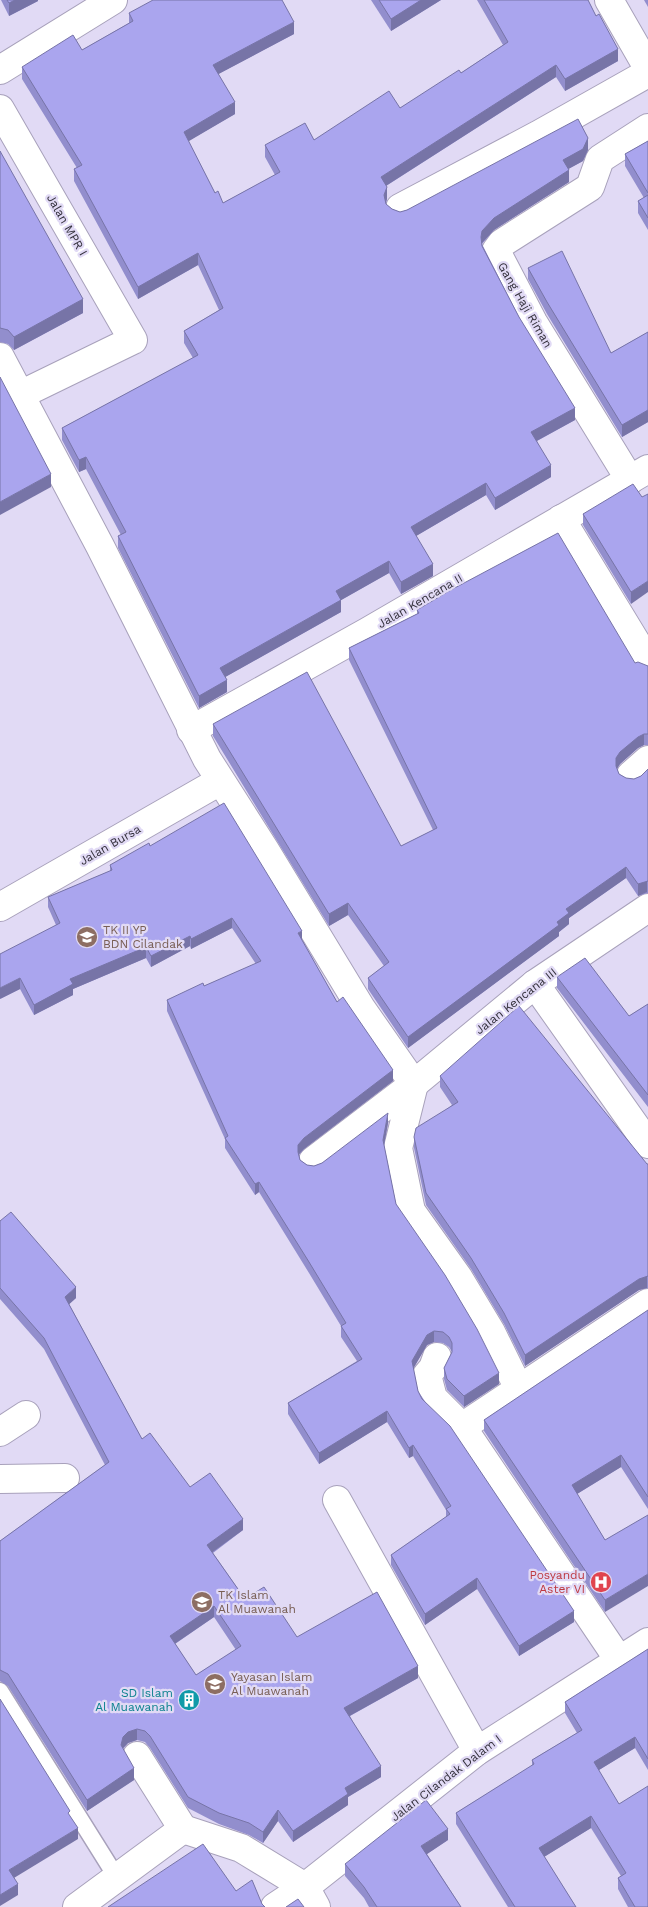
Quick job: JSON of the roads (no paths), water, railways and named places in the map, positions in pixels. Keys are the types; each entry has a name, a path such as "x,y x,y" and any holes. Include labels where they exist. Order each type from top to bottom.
{"street":[{"path":"0,70 113,0"},
{"path":"609,0 648,68"},
{"path":"400,208 538,135 648,73"},
{"name":"Jalan MPR I","path":"0,109 133,340 20,395"},
{"name":"Gang Haji Riman","path":"639,475 533,322 496,251 502,243 590,187 600,159 648,128"},
{"path":"0,357 100,546 191,730 220,781 265,850 361,1008 414,1084 398,1148 411,1211 458,1277 491,1332 519,1389"},
{"name":"Jalan Kencana II","path":"191,730 367,632 639,475"},
{"path":"561,520 648,662"},
{"name":"Jalan Bursa","path":"0,907 220,781"},
{"name":"Jalan Kencana III","path":"313,1161 414,1084 534,984 648,908"},
{"path":"534,984 648,1144"},
{"path":"462,1427 648,1303"},
{"path":"437,1357 427,1375 430,1391 437,1403 462,1427 619,1660"},
{"path":"0,1432 26,1415"},
{"path":"0,1479 65,1478"},
{"path":"337,1500 477,1751"},
{"name":"Jalan Cilandak Dalam I","path":"275,1907 310,1897 477,1751 647,1644"},
{"path":"138,1756 183,1829 241,1848 310,1897"},
{"path":"88,1904 117,1878 183,1829"}],"lane":[{"path":"0,1691 117,1878"}],"place":[{"name":"TK II YP BDN Cilandak","path":"87,937"},
{"name":"Posyandu Aster VI","path":"601,1582"},
{"name":"TK Islam Al Muawanah","path":"202,1602"},
{"name":"Yayasan Islam Al Muawanah","path":"215,1684"},
{"name":"SD Islam Al Muawanah","path":"189,1700"}]}
